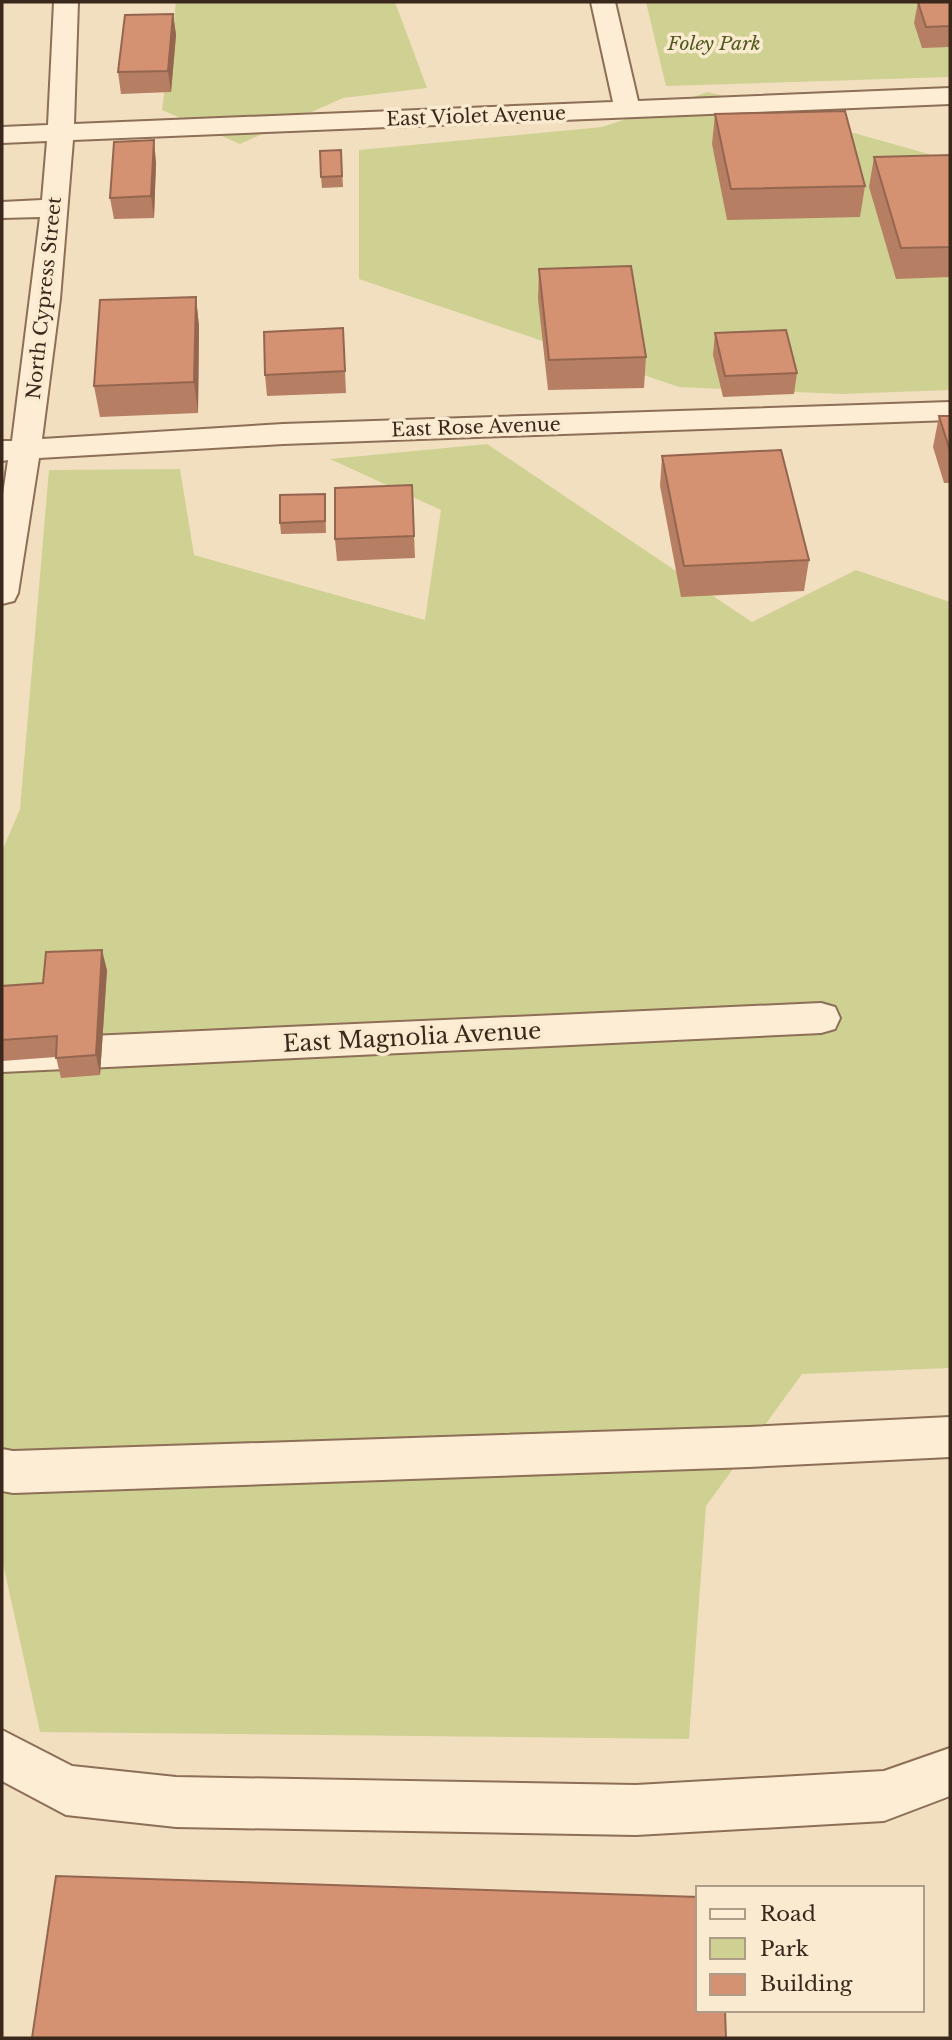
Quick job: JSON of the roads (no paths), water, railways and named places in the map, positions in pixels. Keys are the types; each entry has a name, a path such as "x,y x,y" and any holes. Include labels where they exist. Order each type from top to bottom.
{"street":[{"name":"North Cypress Street","path":"2,593 15,451 33,397 55,208 66,2"},
{"path":"603,2 627,109"},
{"name":"East Violet Avenue","path":"2,135 950,96"},
{"path":"2,211 55,208"},
{"path":"2,397 33,397"},
{"name":"East Rose Avenue","path":"15,451 283,434 950,411"},
{"name":"East Magnolia Avenue","path":"2,1056 821,1018"},
{"path":"2,1470 13,1472 749,1447 950,1437"},
{"path":"2,1754 66,1790 177,1802 636,1810 884,1796 950,1772"}],"park label":[{"name":"Foley Park","path":"714,43"}]}
